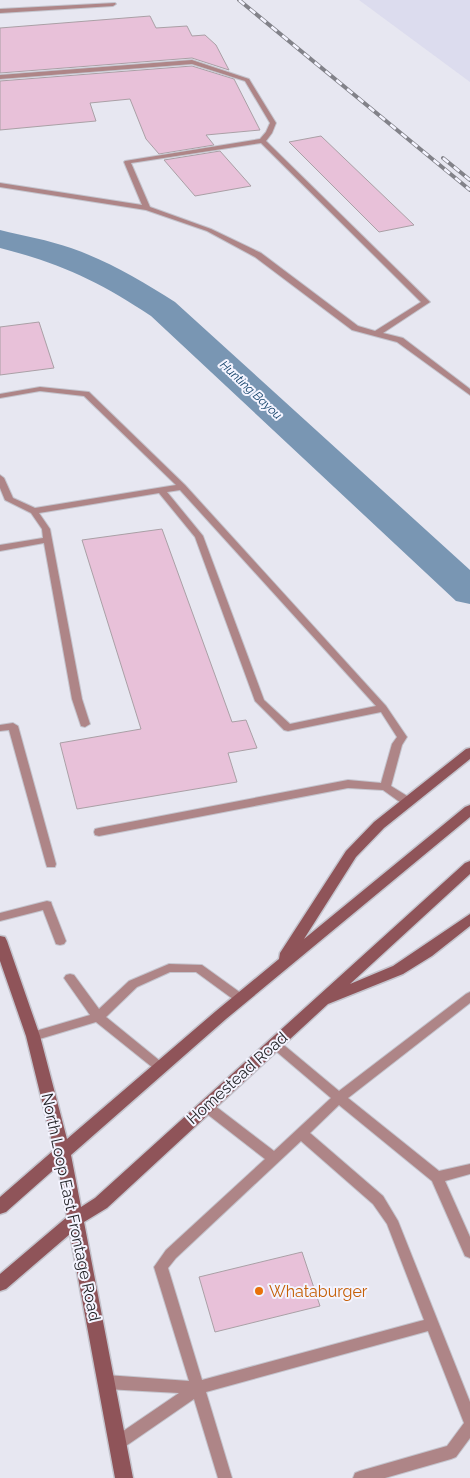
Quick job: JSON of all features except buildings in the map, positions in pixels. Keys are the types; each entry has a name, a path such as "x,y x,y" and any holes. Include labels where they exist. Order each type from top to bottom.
{"main road":[{"path":"278,968 351,854 380,825 470,752"},
{"path":"0,1207 241,999 470,810"},
{"name":"Homestead Road","path":"0,1284 76,1219 102,1203 470,866"},
{"path":"320,1002 398,970 427,952 470,919"},
{"name":"North Loop East Frontage Road","path":"0,941 33,1036 63,1153 124,1478"}],"lane":[{"path":"0,11 114,4"},
{"path":"0,77 192,62 247,80 273,123 270,133 262,142 126,162 147,208"},
{"path":"262,142 426,302 376,334"},
{"path":"0,185 147,208 209,230 258,255 355,328 400,340 470,393"},
{"path":"0,396 40,389 86,394 182,487 383,708 402,737 397,744 385,787"},
{"path":"0,478 8,500 34,511 182,487"},
{"path":"161,490 199,536 260,702 288,728 383,708"},
{"path":"34,511 46,529 77,699 85,724"},
{"path":"0,548 48,540"},
{"path":"0,728 13,726 51,864"},
{"path":"99,832 348,784 385,787 408,802"},
{"path":"0,917 47,905 60,941"},
{"path":"33,1036 98,1017 132,984 169,968 198,968 241,999"},
{"path":"70,978 98,1017 161,1068"},
{"path":"225,1478 161,1267 171,1254 339,1098 470,997"},
{"path":"275,1044 437,1176 470,1252"},
{"path":"206,1106 274,1158"},
{"path":"301,1133 378,1200 392,1221 470,1420"},
{"path":"437,1176 470,1169"},
{"path":"106,1382 198,1388 432,1324"},
{"path":"118,1443 198,1388"},
{"path":"360,1478 451,1452 470,1427"}],"shaded area":[{"path":"359,0 470,0 470,82"}],"waterway":[{"name":"Hunting Bayou","path":"0,239 40,248 91,267 163,309 470,592"}],"railway":[{"path":"239,0 470,190"},
{"path":"443,158 470,180"}],"place":[{"name":"Whataburger","path":"259,1291"}]}
